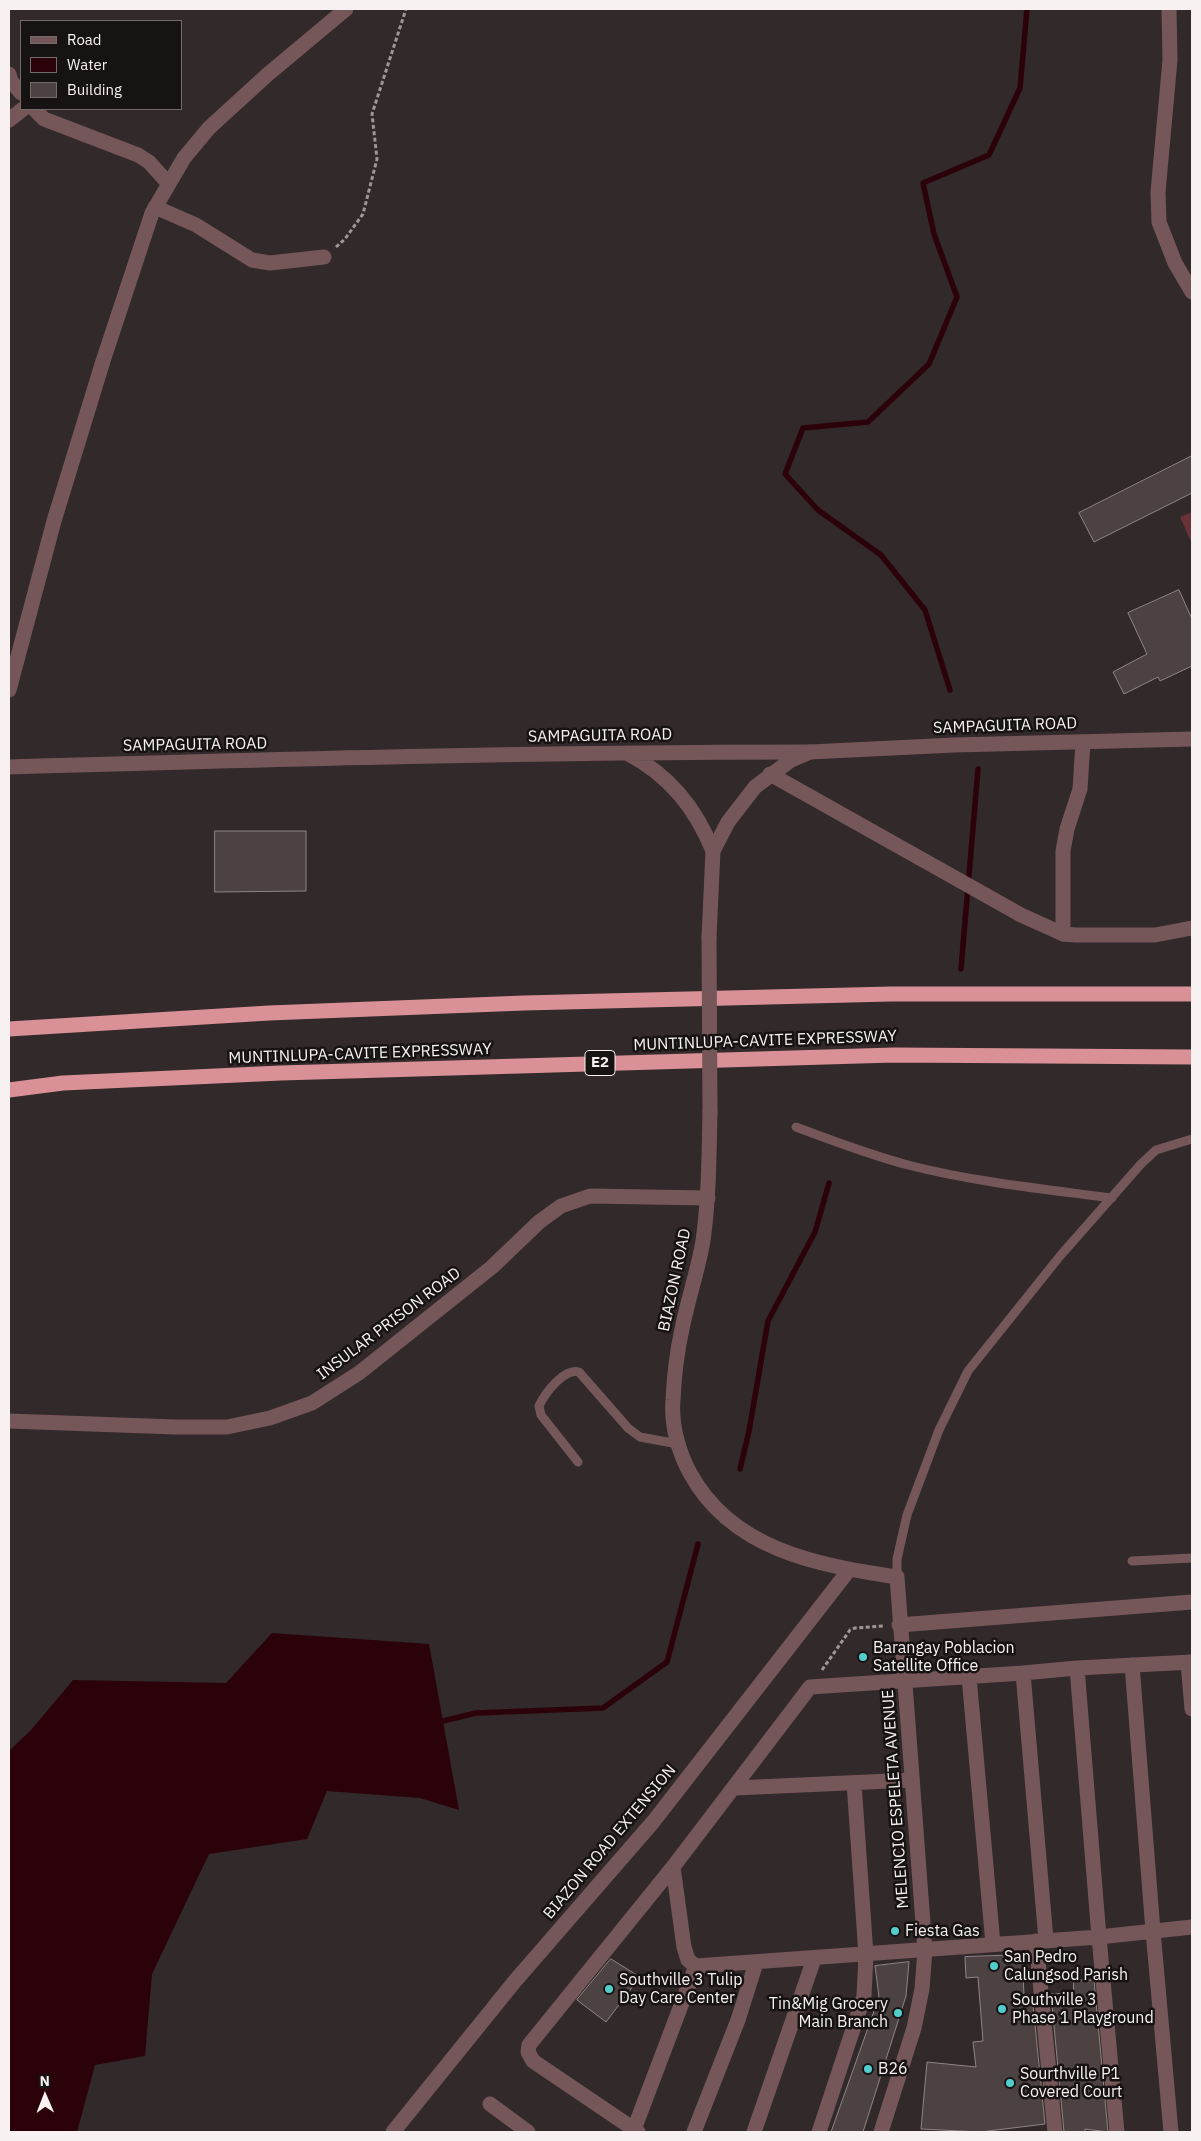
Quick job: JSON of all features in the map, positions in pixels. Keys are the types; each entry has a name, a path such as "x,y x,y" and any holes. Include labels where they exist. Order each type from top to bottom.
{"highway":[{"path":"9,1029 269,1012 524,1003 881,994 1192,994"},
{"name":"MUNTINLUPA-CAVITE EXPRESSWAY","path":"9,1090 63,1083 282,1073 884,1055 1192,1056"}],"street":[{"path":"9,690 54,521 103,361 155,207 184,158 209,128 267,75 346,9"},
{"path":"1169,9 1170,60 1158,192 1160,222 1175,263 1192,292"},
{"path":"9,74 11,81 20,92"},
{"path":"9,120 22,110"},
{"path":"35,110 44,119 138,155 149,162 168,183"},
{"path":"155,207 196,225 252,260 270,263 324,257"},
{"name":"SAMPAGUITA ROAD","path":"9,767 624,752 810,752 954,745 1192,739"},
{"path":"1063,934 1063,851 1067,829 1080,789 1083,742"},
{"name":"BIAZON ROAD","path":"624,752 660,774 675,789 702,824 713,850"},
{"name":"BIAZON ROAD","path":"810,752 792,760 770,774 755,787 728,822 713,850 708,937 710,1112 708,1198 703,1242 682,1330 673,1400 673,1418 678,1444 685,1463 700,1492 724,1517 752,1537 817,1563 897,1577"},
{"path":"770,774 1021,915 1063,934 1155,935 1192,928"},
{"name":"INSULAR PRISON ROAD","path":"9,1421 227,1427 270,1418 312,1403 358,1373 492,1267 539,1222 561,1206 590,1196 708,1198"},
{"name":"BIAZON ROAD EXTENSION","path":"393,2132 521,1974 653,1822 849,1570"},
{"name":"MELENCIO ESPELETA AVENUE","path":"881,2132 914,2028 922,1989 926,1950 899,1624 897,1577"},
{"path":"899,1624 1192,1602"},
{"path":"696,1966 635,2132 533,2061 528,2052 529,2045 673,1867 810,1687 1190,1662 1192,1709"},
{"path":"1132,1665 1152,1930 1172,2132"},
{"path":"1077,1668 1117,2132"},
{"path":"1023,1674 1055,2132"},
{"path":"969,1677 993,1944"},
{"path":"735,1788 912,1780"},
{"path":"819,2132 864,1996 866,1955 854,1783"},
{"path":"673,1867 684,1947 688,1960 696,1966 1099,1937 1192,1927"},
{"path":"754,2132 814,1959"},
{"path":"694,2132 738,2020 756,1963"},
{"path":"490,2104 528,2132"}],"lane":[{"path":"796,1128 857,1150 942,1173 1112,1198"},
{"path":"897,1577 899,1545 907,1515 939,1430 968,1371 1060,1256 1141,1164 1156,1150 1192,1139"},
{"path":"578,1462 541,1415 538,1406 566,1373 574,1371 579,1372 628,1428 640,1437 678,1444"},
{"path":"1132,1561 1192,1558"}],"path":[{"path":"324,257 345,239 363,214 377,158 372,114 406,9"},
{"path":"810,1687 850,1630 899,1624"}],"shaded area":[{"path":"1192,512 1192,544 1180,517"}],"water":[{"path":"272,1633 429,1644 459,1810 420,1798 327,1791 307,1839 209,1854 152,1974 145,2056 95,2065 77,2132 9,2132 9,1751 31,1730 73,1680 226,1683"}],"building":[{"path":"1192,456 1192,493 1094,542 1079,513"},
{"path":"1179,590 1192,619 1192,666 1160,681 1158,677 1124,694 1113,672 1147,654 1128,613"},
{"path":"215,831 306,831 306,891 215,892"},
{"path":"1022,1955 1024,1995 1032,1995 1045,2124 980,2132 921,2129 927,2062 976,2067 973,2042 983,2041 978,1977 966,1978 965,1957"},
{"name":"Southville 3 Tulip Day Care Center","path":"611,1959 640,1977 606,2022 577,2000"},
{"name":"B26","path":"909,1962 906,1996 863,2132 831,2132 879,1997 875,1966"},
{"path":"1074,1980 1094,1980 1108,2132 1085,2129 1085,2132 1064,2132 1051,1994 1073,1993"}],"waterway":[{"path":"950,690 925,610 881,555 818,510 785,474 803,428 868,422 929,364 957,297 934,234 923,183 989,155 1020,88 1027,9"},
{"path":"961,969 978,769"},
{"path":"740,1469 749,1431 768,1321 815,1232 829,1183"},
{"path":"443,1721 476,1713 603,1708 667,1662 698,1544"}],"place":[{"name":"Barangay Poblacion Satellite Office","path":"863,1657"},
{"name":"Fiesta Gas","path":"895,1931"},
{"name":"San Pedro Calungsod Parish","path":"994,1966"},
{"name":"Southville 3 Tulip Day Care Center","path":"609,1989"},
{"name":"Southville 3 Phase 1 Playground","path":"1002,2009"},
{"name":"Tin&Mig Grocery Main Branch","path":"898,2013"},
{"name":"B26","path":"868,2069"},
{"name":"Sourthville P1 Covered Court","path":"1010,2083"}]}
